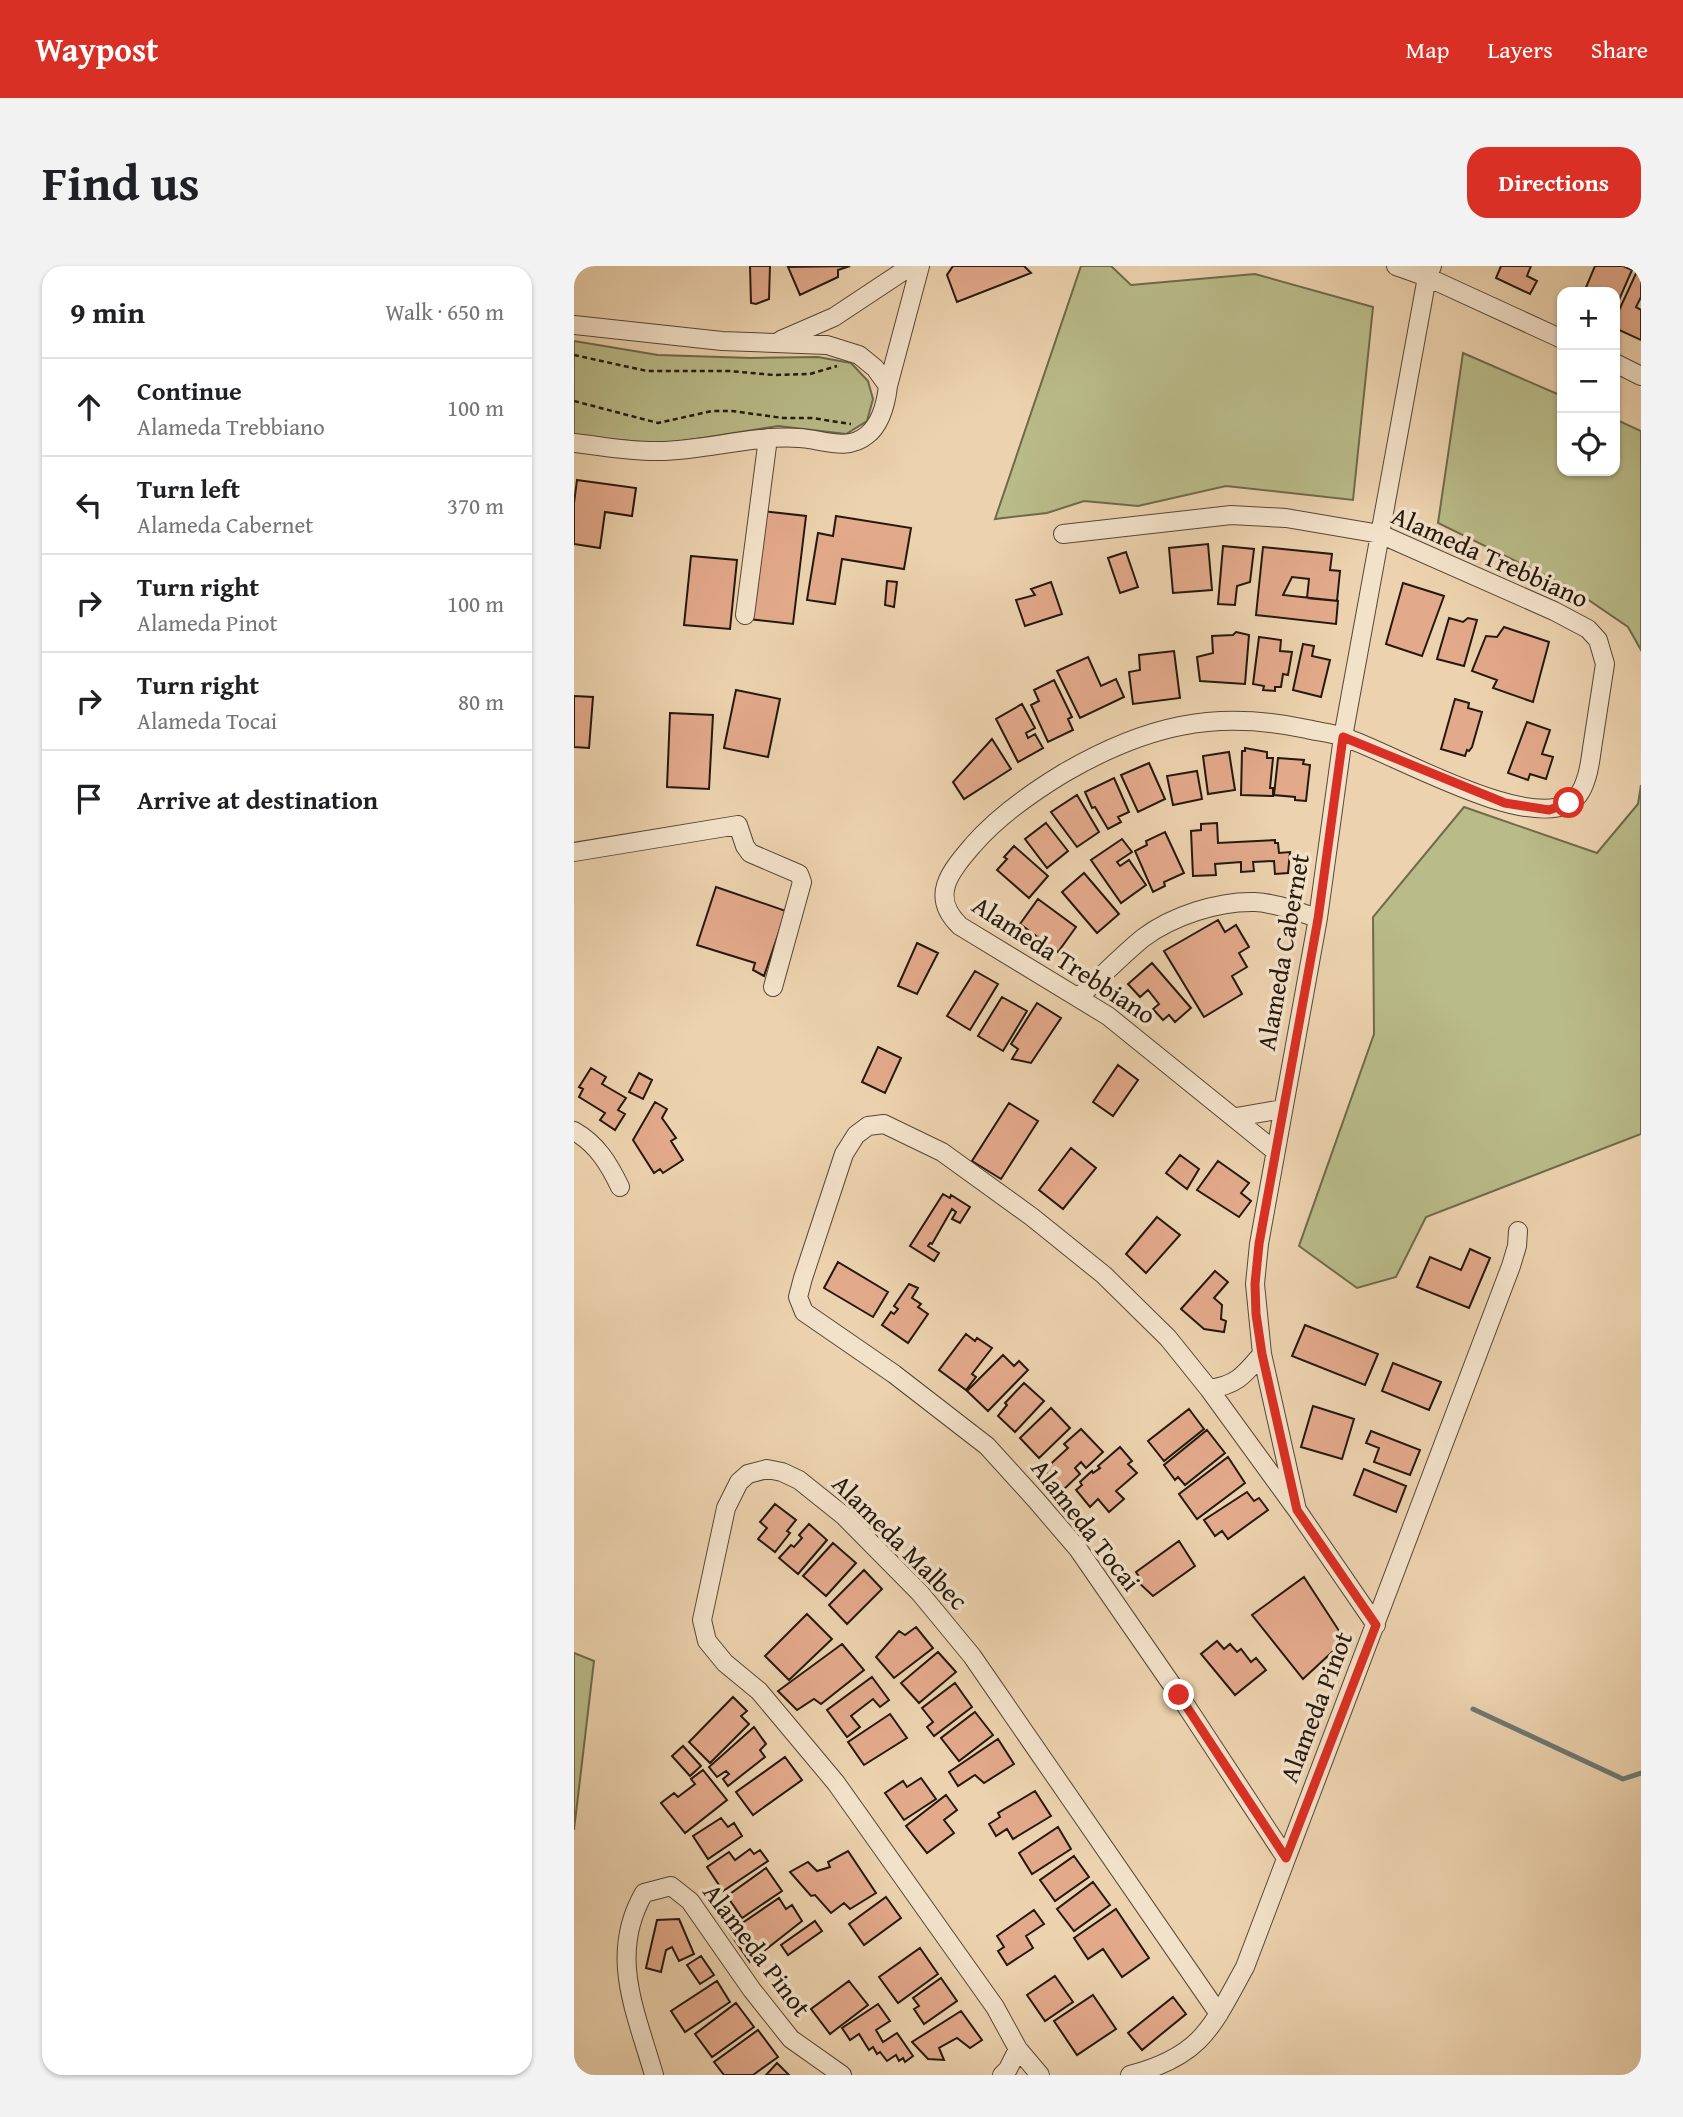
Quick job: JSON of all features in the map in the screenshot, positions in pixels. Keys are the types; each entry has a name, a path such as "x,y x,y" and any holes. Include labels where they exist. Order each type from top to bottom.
{"street":[{"path":"774,343 834,317 911,266"},
{"path":"574,443 662,451 768,438 801,438 833,444 852,442 867,435 879,419 886,401 920,266"},
{"path":"1396,266 1429,272 1557,336"},
{"name":"Alameda Cabernet","path":"1376,1625 1297,1510 1262,1354 1255,1284 1275,1151 1318,919 1343,737 1429,272"},
{"path":"574,325 722,341 828,345 859,355 875,368 888,386"},
{"path":"1620,366 1641,376"},
{"path":"745,615 768,438"},
{"name":"Alameda Trebbiano","path":"1063,534 1231,515 1286,518 1380,534 1554,611 1588,629 1598,640 1605,664 1587,777 1579,794 1569,803 1549,810 1505,803 1343,737 1282,724 1241,719 1193,723 1148,734 1087,760 1034,790 984,833 954,868 945,888 944,903 949,915 960,926 1108,1016 1275,1151"},
{"path":"574,852 703,832 736,824 750,853 799,874 802,882 773,987"},
{"path":"1079,997 1145,937 1180,918 1220,905 1255,902 1286,908 1318,919"},
{"path":"1236,1117 1283,1109"},
{"name":"Alameda Tocai","path":"1209,1389 1168,1338 1104,1275 1032,1217 943,1152 884,1124 868,1126 856,1135 844,1154 803,1278 799,1297 804,1312 894,1374 987,1446 1078,1549 1179,1695 1286,1858"},
{"path":"574,1131 608,1163 620,1187"},
{"name":"Alameda Pinot","path":"1130,2075 1177,2057 1206,2035 1245,1967 1511,1266 1518,1231"},
{"path":"1262,1354 1238,1380 1224,1387 1209,1389 1297,1510"},
{"name":"Alameda Malbec","path":"1040,2075 1018,2049 995,2007 836,1783 759,1691 725,1663 706,1641 702,1620 726,1508 739,1482 748,1474 767,1469 799,1480 844,1516 920,1593 972,1656 1219,2014"},
{"name":"Alameda Pinot","path":"654,2075 629,1996 627,1945 630,1923 644,1893 671,1886 690,1901 752,1990 791,2039 842,2075"},
{"path":"1002,2075 1018,2049"}],"path":[{"path":"574,355 647,371 729,371 774,375 810,374 843,366"},
{"path":"574,401 658,423 712,411 732,411 782,418 812,418 854,425"}],"green space":[{"path":"1081,266 1111,266 1131,285 1255,274 1373,307 1353,500 1226,486 1138,506 1084,501 1047,513 995,519"},
{"path":"574,341 658,355 818,357 851,363 868,381 873,399 867,421 846,434 778,426 664,444 574,436"},
{"path":"1463,353 1557,394 1557,476 1620,476 1620,421 1641,431 1641,650 1628,627 1571,588 1438,523"},
{"path":"1641,785 1641,1134 1426,1217 1396,1277 1357,1288 1299,1246 1374,1034 1373,917 1464,807 1597,853 1638,804"},
{"path":"574,1653 594,1661 574,1830"}],"building":[{"path":"750,266 770,266 769,299 756,304 751,303"},
{"path":"850,266 838,270 838,277 800,295 788,267"},
{"path":"953,266 1024,266 1031,273 957,302 947,275"},
{"path":"1501,266 1531,266 1527,276 1537,281 1530,294 1496,278"},
{"path":"1595,266 1623,266 1632,270 1620,298 1620,287 1586,287"},
{"path":"1638,269 1641,271 1641,297 1636,307 1641,310 1641,340 1620,330 1620,308"},
{"path":"577,480 636,488 632,516 605,512 600,548 574,544"},
{"path":"762,511 806,516 793,624 749,619"},
{"path":"836,516 911,528 904,569 842,559 835,604 807,600 818,533 833,536"},
{"path":"1208,544 1212,590 1173,593 1169,548"},
{"path":"1223,546 1254,549 1250,582 1237,586 1235,605 1218,604"},
{"path":"1263,547 1332,554 1330,570 1340,571 1336,624 1256,615","holes":["1292,577 1309,579 1307,598 1283,595"]},
{"path":"1126,552 1138,587 1120,593 1108,558"},
{"path":"691,556 737,560 730,629 684,625"},
{"path":"887,581 897,582 894,607 885,605"},
{"path":"1051,582 1062,614 1025,626 1016,600 1035,595 1031,589"},
{"path":"1403,583 1444,596 1422,656 1386,644"},
{"path":"1449,618 1463,622 1468,618 1477,620 1464,666 1437,659"},
{"path":"1504,627 1549,642 1533,702 1493,688 1497,680 1472,671 1486,636 1497,637"},
{"path":"1236,632 1249,635 1245,684 1200,681 1197,657 1213,653 1212,636 1233,635"},
{"path":"1259,637 1281,640 1280,651 1292,652 1288,675 1283,674 1281,687 1275,687 1275,691 1263,690 1264,686 1253,684"},
{"path":"1303,644 1314,646 1312,656 1330,660 1321,697 1293,690"},
{"path":"1174,651 1180,698 1133,704 1129,672 1140,670 1139,655"},
{"path":"1088,657 1101,686 1116,679 1124,697 1080,718 1057,671"},
{"path":"1054,680 1072,717 1068,719 1073,730 1048,742 1031,705 1039,701 1034,690"},
{"path":"736,690 780,699 768,757 724,748"},
{"path":"574,696 593,697 589,748 574,747"},
{"path":"1455,699 1469,703 1468,708 1482,712 1472,747 1467,750 1465,756 1441,749"},
{"path":"1022,704 1035,728 1026,733 1028,738 1035,734 1043,748 1018,762 996,719"},
{"path":"670,713 713,715 709,789 667,787"},
{"path":"1527,722 1550,730 1542,754 1553,757 1546,779 1530,774 1528,780 1508,773"},
{"path":"992,739 1011,769 964,799 953,782"},
{"path":"1245,748 1267,752 1267,758 1273,758 1270,788 1273,788 1273,796 1241,795 1242,751 1245,751"},
{"path":"1229,752 1235,790 1208,794 1203,756"},
{"path":"1278,758 1304,760 1303,764 1310,765 1306,801 1274,795"},
{"path":"1149,763 1165,799 1138,812 1121,775"},
{"path":"1197,771 1202,799 1173,805 1167,776"},
{"path":"1114,778 1129,812 1118,817 1121,822 1108,829 1095,807 1092,808 1085,792"},
{"path":"1077,795 1099,832 1077,847 1051,812"},
{"path":"1046,823 1068,851 1047,868 1025,839"},
{"path":"1217,823 1218,843 1275,840 1279,853 1290,852 1288,873 1275,874 1274,861 1253,862 1254,871 1241,872 1241,862 1215,864 1216,875 1193,876 1191,831 1201,830 1201,824"},
{"path":"1165,832 1184,873 1164,882 1165,886 1153,892 1135,851 1147,845 1146,841"},
{"path":"1122,839 1132,852 1117,862 1120,866 1129,860 1146,885 1121,903 1091,860"},
{"path":"1014,846 1048,876 1029,898 997,870"},
{"path":"1084,873 1119,914 1097,933 1062,892"},
{"path":"716,887 786,911 764,976 753,970 755,963 697,945"},
{"path":"1038,899 1076,927 1058,952 1020,924"},
{"path":"1218,920 1225,932 1236,925 1249,947 1239,953 1247,967 1232,976 1242,994 1204,1017 1164,951"},
{"path":"917,943 938,953 917,994 898,986"},
{"path":"1152,963 1191,1008 1175,1022 1169,1015 1163,1020 1153,1009 1159,1004 1148,990 1140,997 1128,984"},
{"path":"975,971 998,984 970,1030 947,1016"},
{"path":"1002,997 1027,1011 1003,1051 978,1036"},
{"path":"1037,1003 1061,1018 1031,1063 1012,1059 1018,1049 1011,1044"},
{"path":"878,1047 901,1058 885,1093 862,1082"},
{"path":"1118,1065 1138,1080 1113,1116 1093,1102"},
{"path":"591,1068 606,1077 602,1084 626,1098 618,1110 625,1114 615,1130 600,1120 605,1113 579,1097 583,1089 579,1087"},
{"path":"639,1073 652,1080 643,1099 629,1092"},
{"path":"655,1102 667,1109 662,1118 676,1138 671,1141 683,1160 663,1173 660,1169 654,1173 633,1140"},
{"path":"1009,1103 1038,1121 1001,1179 972,1161"},
{"path":"1071,1148 1096,1168 1063,1209 1039,1190"},
{"path":"1180,1155 1199,1169 1187,1189 1166,1173"},
{"path":"1218,1161 1249,1183 1241,1193 1251,1201 1239,1217 1197,1190"},
{"path":"943,1194 950,1198 951,1195 970,1207 960,1223 952,1219 956,1212 952,1209 932,1244 928,1246 939,1253 934,1261 910,1246"},
{"path":"1157,1217 1180,1235 1146,1273 1126,1254"},
{"path":"1470,1249 1490,1258 1469,1308 1417,1287 1430,1257 1461,1270"},
{"path":"838,1262 888,1292 873,1317 824,1288"},
{"path":"1215,1271 1228,1282 1214,1298 1222,1305 1221,1319 1226,1321 1224,1332 1204,1329 1181,1309"},
{"path":"909,1284 918,1288 912,1298 921,1304 918,1307 928,1314 908,1343 882,1325 891,1312 894,1314 898,1309 894,1306"},
{"path":"1305,1325 1378,1354 1365,1385 1292,1356"},
{"path":"966,1334 992,1348 972,1374 976,1377 966,1390 939,1370"},
{"path":"1003,1355 1014,1366 1019,1361 1028,1370 988,1411 967,1391"},
{"path":"1393,1363 1441,1382 1429,1410 1382,1391"},
{"path":"1024,1383 1044,1401 1015,1432 998,1416 1007,1405 1005,1403"},
{"path":"1313,1406 1354,1419 1342,1459 1301,1447"},
{"path":"1051,1408 1070,1428 1039,1458 1020,1438"},
{"path":"1189,1409 1204,1429 1164,1461 1148,1441"},
{"path":"1081,1429 1103,1452 1086,1468 1081,1462 1075,1468 1080,1474 1063,1490 1044,1470 1068,1448 1064,1444"},
{"path":"1207,1430 1225,1453 1185,1485 1178,1477 1175,1480 1164,1465"},
{"path":"1371,1431 1420,1450 1410,1475 1374,1462 1379,1448 1366,1443"},
{"path":"1120,1447 1132,1461 1128,1464 1137,1473 1116,1491 1124,1499 1109,1512 1098,1499 1090,1507 1076,1490 1082,1485 1080,1482 1092,1471 1093,1473 1100,1468 1098,1466"},
{"path":"1228,1457 1245,1483 1197,1519 1179,1494"},
{"path":"1364,1469 1406,1486 1396,1512 1354,1495"},
{"path":"1247,1492 1254,1501 1259,1498 1268,1510 1228,1539 1222,1531 1215,1536 1204,1520"},
{"path":"775,1504 796,1520 787,1531 790,1533 775,1552 758,1539 767,1528 760,1522"},
{"path":"809,1524 827,1540 798,1574 779,1558 802,1538 799,1535"},
{"path":"1179,1541 1195,1566 1153,1596 1138,1582 1141,1580 1136,1572"},
{"path":"833,1543 856,1563 826,1596 803,1576"},
{"path":"864,1570 882,1589 847,1624 829,1605"},
{"path":"1304,1577 1345,1640 1303,1679 1252,1615"},
{"path":"807,1614 832,1639 789,1680 765,1656"},
{"path":"916,1627 933,1648 894,1678 876,1657 899,1631 905,1635"},
{"path":"1217,1641 1224,1649 1230,1644 1237,1652 1241,1649 1251,1662 1256,1658 1266,1670 1235,1695 1201,1654"},
{"path":"842,1644 864,1670 821,1704 814,1699 797,1710 778,1691"},
{"path":"938,1652 956,1672 919,1703 901,1683"},
{"path":"872,1677 889,1700 880,1707 873,1699 851,1716 860,1727 847,1737 827,1710"},
{"path":"955,1683 972,1707 934,1736 927,1727 933,1722 922,1708"},
{"path":"733,1697 747,1711 741,1716 749,1724 710,1763 689,1742"},
{"path":"975,1712 993,1735 959,1761 941,1738"},
{"path":"890,1714 907,1738 864,1765 848,1742"},
{"path":"754,1727 766,1744 760,1750 765,1757 728,1786 723,1779 729,1774 726,1771 717,1777 709,1767"},
{"path":"998,1739 1014,1764 984,1783 975,1775 958,1786 949,1772"},
{"path":"683,1746 701,1766 690,1776 672,1756"},
{"path":"785,1757 802,1780 753,1815 736,1792"},
{"path":"703,1770 727,1800 685,1833 661,1803 674,1793 678,1797 695,1784 691,1779"},
{"path":"921,1778 936,1799 904,1820 885,1793 903,1781 907,1787"},
{"path":"1035,1791 1051,1816 1013,1839 1007,1829 996,1836 989,1824 1000,1817 998,1813"},
{"path":"946,1795 957,1810 944,1820 954,1833 927,1853 906,1826"},
{"path":"721,1818 728,1827 734,1823 742,1836 708,1859 693,1836"},
{"path":"1058,1827 1071,1849 1032,1874 1019,1853"},
{"path":"750,1849 754,1854 760,1850 768,1861 723,1891 707,1867 729,1852 735,1860"},
{"path":"848,1851 876,1893 850,1909 844,1903 831,1913 815,1895 811,1896 790,1872 808,1862 817,1871 830,1867 828,1862"},
{"path":"1074,1856 1089,1877 1055,1901 1040,1880"},
{"path":"766,1868 782,1891 742,1918 727,1896"},
{"path":"1093,1882 1110,1905 1074,1931 1057,1909"},
{"path":"886,1897 901,1918 864,1945 849,1924"},
{"path":"779,1898 786,1909 792,1905 802,1921 750,1962 729,1932"},
{"path":"1116,1909 1149,1958 1122,1977 1103,1949 1088,1959 1074,1938"},
{"path":"1034,1910 1044,1924 1026,1936 1033,1948 1007,1965 998,1951 1004,1947 997,1936"},
{"path":"679,1919 694,1954 679,1961 672,1947 666,1950 661,1972 646,1968 657,1920"},
{"path":"815,1921 822,1931 788,1955 781,1945"},
{"path":"920,1948 938,1974 898,2003 879,1977"},
{"path":"701,1956 714,1975 700,1984 687,1965"},
{"path":"1055,1976 1073,2002 1045,2021 1027,1995"},
{"path":"941,1978 957,2001 924,2024 914,2009 919,2006 913,1998"},
{"path":"717,1981 730,2002 685,2032 671,2011"},
{"path":"849,1981 868,2005 830,2034 811,2009"},
{"path":"1093,1995 1116,2029 1077,2055 1054,2021"},
{"path":"1173,1997 1186,2014 1142,2050 1128,2033"},
{"path":"736,2003 754,2027 712,2057 695,2034"},
{"path":"878,2004 890,2021 876,2030 883,2042 897,2033 913,2056 905,2062 903,2058 899,2061 896,2055 887,2061 880,2052 877,2054 873,2047 869,2050 859,2034 850,2040 842,2028"},
{"path":"961,2011 982,2040 970,2048 957,2038 939,2048 944,2060 928,2059 912,2042"},
{"path":"758,2030 778,2057 753,2075 724,2075 714,2062"},
{"path":"777,2063 789,2075 766,2075"}],"waterway":[{"path":"1473,1709 1623,1779 1641,1773"}],"route":[{"path":"1179,1695 1286,1858 1376,1625 1297,1510 1262,1354 1256,1314 1255,1284 1259,1244 1318,919 1343,737 1505,803 1549,810 1569,803"}]}
